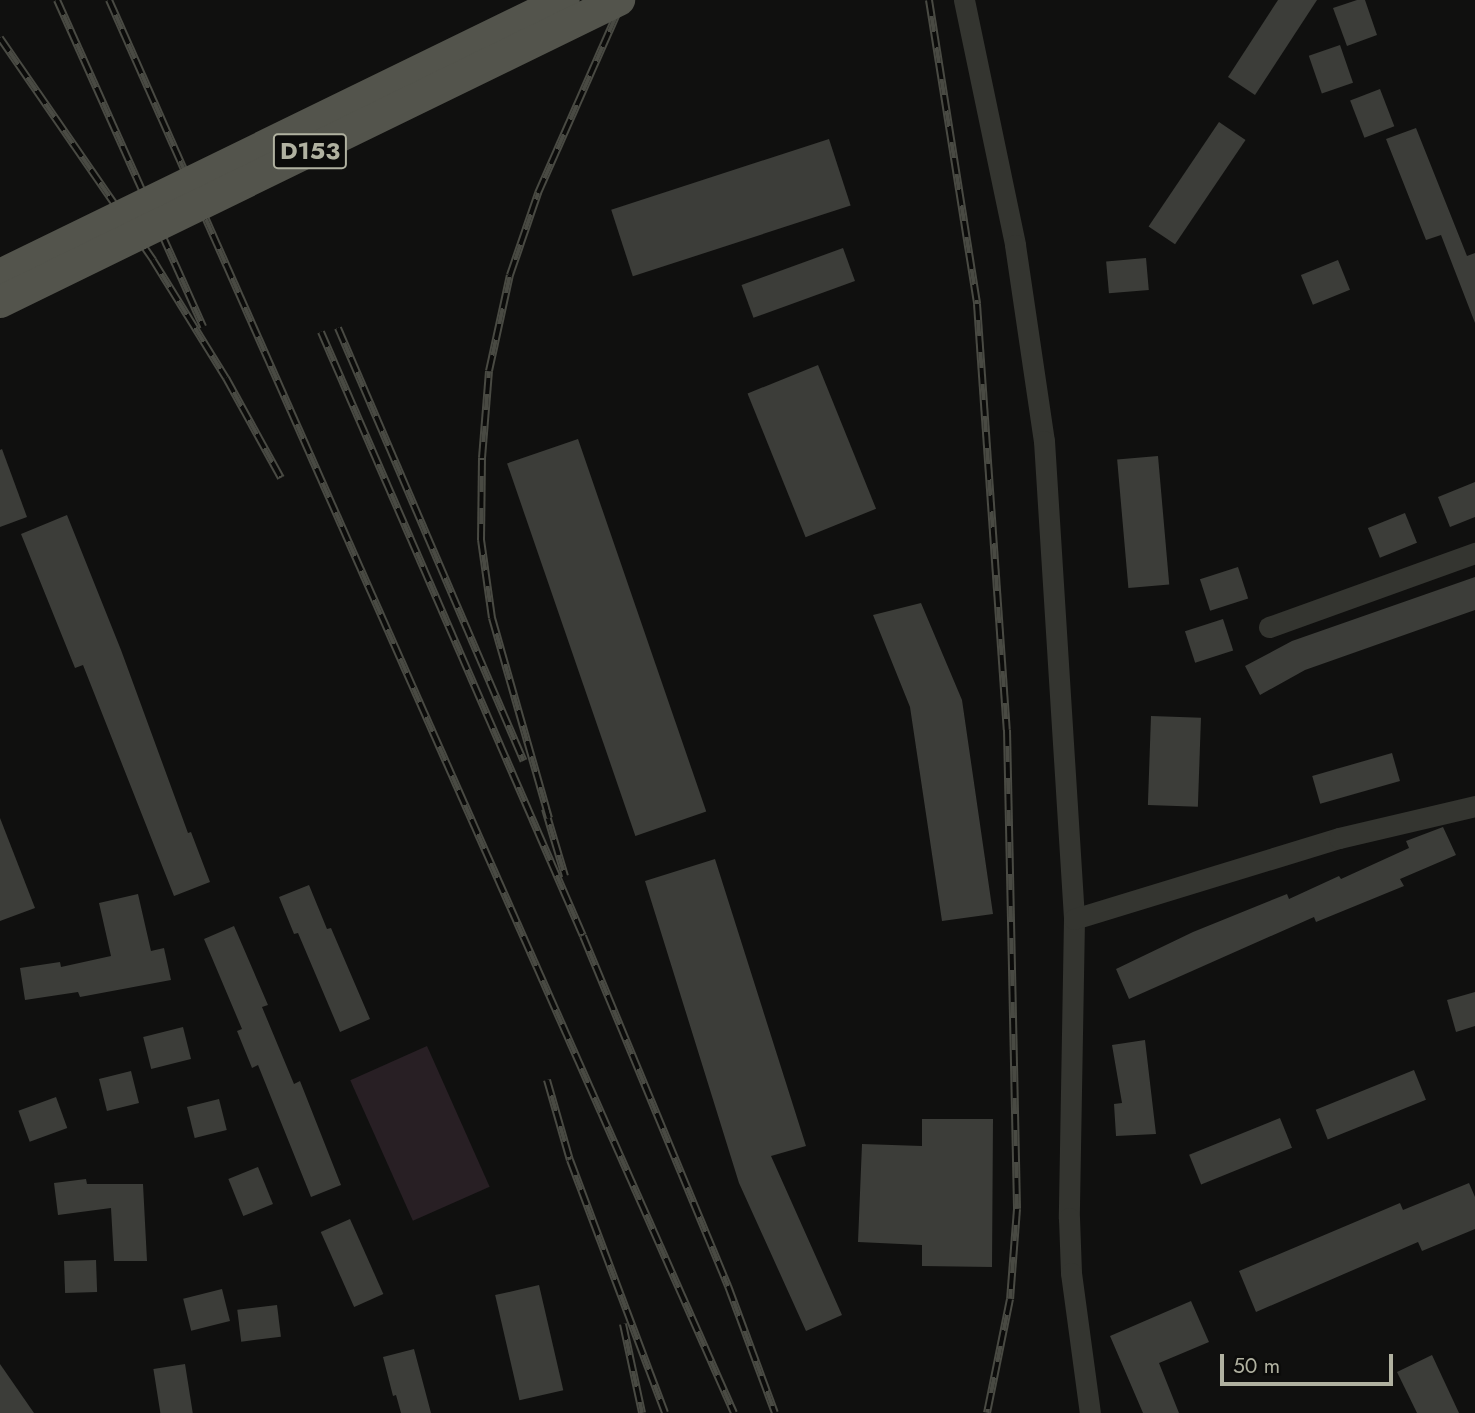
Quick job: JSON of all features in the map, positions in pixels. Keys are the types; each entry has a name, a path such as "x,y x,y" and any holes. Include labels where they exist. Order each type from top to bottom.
{"main road":[{"name":"D153","path":"0,275 564,0"},
{"name":"D153","path":"0,302 619,0"}],"street":[{"path":"964,0 1015,245 1044,441 1074,919 1069,1218 1071,1273 1090,1413"},
{"path":"1269,627 1475,552"},
{"path":"1074,919 1339,838 1475,806"}],"shaded area":[{"path":"427,1046 490,1187 413,1221 350,1080"}],"building":[{"path":"1278,0 1317,0 1255,95 1228,77"},
{"path":"1365,0 1377,35 1347,46 1333,8"},
{"path":"1340,45 1353,83 1322,94 1309,56"},
{"path":"1380,89 1394,126 1364,138 1350,100"},
{"path":"1219,122 1246,140 1175,244 1149,226"},
{"path":"1416,128 1467,256 1475,253 1475,323 1441,235 1426,240 1386,139"},
{"path":"829,139 851,206 633,276 611,210"},
{"path":"843,248 855,281 753,318 742,285"},
{"path":"1146,258 1149,290 1109,293 1106,261"},
{"path":"1338,260 1350,290 1313,305 1301,275"},
{"path":"818,365 876,509 806,537 748,393"},
{"path":"578,439 706,812 635,836 507,463"},
{"path":"2,449 27,517 0,527 0,450"},
{"path":"1158,456 1169,585 1128,588 1117,460"},
{"path":"1475,482 1475,517 1450,527 1438,497"},
{"path":"1405,513 1417,543 1380,558 1368,528"},
{"path":"67,515 121,650 188,833 191,832 210,882 174,896 83,665 75,668 21,534"},
{"path":"1238,567 1248,598 1210,611 1200,579"},
{"path":"1475,577 1475,610 1305,670 1260,695 1245,666 1292,641"},
{"path":"921,603 962,700 993,914 942,921 910,707 873,615"},
{"path":"1223,619 1233,650 1195,663 1185,631"},
{"path":"1151,716 1201,718 1198,807 1148,805"},
{"path":"1392,753 1400,781 1320,804 1312,776"},
{"path":"0,818 35,908 0,921"},
{"path":"1443,827 1456,855 1400,879 1404,886 1316,922 1314,917 1129,999 1116,969 1193,932 1287,894 1289,899 1339,876 1341,879 1409,848 1406,841"},
{"path":"715,859 806,1146 771,1156 842,1315 806,1331 739,1183 645,881"},
{"path":"309,885 327,929 331,928 370,1019 340,1032 298,933 294,934 279,897"},
{"path":"138,894 151,951 164,948 171,980 80,997 78,992 25,1000 20,968 60,962 61,967 111,956 99,903"},
{"path":"234,926 268,1005 262,1007 294,1084 300,1081 341,1185 311,1197 258,1065 252,1068 237,1031 242,1029 204,939"},
{"path":"1475,992 1475,1026 1456,1032 1447,1000"},
{"path":"183,1027 191,1059 151,1069 143,1037"},
{"path":"1145,1040 1156,1134 1116,1136 1114,1104 1122,1103 1112,1045"},
{"path":"1414,1070 1426,1100 1328,1139 1316,1110"},
{"path":"131,1071 139,1103 107,1111 99,1079"},
{"path":"56,1097 67,1128 30,1142 18,1111"},
{"path":"219,1099 227,1130 195,1138 187,1107"},
{"path":"1280,1118 1292,1148 1201,1184 1189,1155"},
{"path":"922,1119 993,1119 992,1267 922,1266 922,1245 858,1242 862,1144 922,1146"},
{"path":"258,1167 273,1204 243,1216 228,1179"},
{"path":"86,1179 87,1184 143,1184 147,1261 114,1261 111,1208 58,1215 54,1183"},
{"path":"1469,1183 1475,1197 1475,1229 1422,1251 1418,1242 1256,1312 1239,1271 1400,1203 1403,1210"},
{"path":"350,1219 383,1294 354,1307 321,1232"},
{"path":"96,1260 97,1292 65,1293 64,1261"},
{"path":"539,1285 563,1390 519,1400 495,1295"},
{"path":"222,1289 230,1321 191,1331 183,1299"},
{"path":"1191,1301 1209,1342 1159,1363 1179,1413 1143,1413 1110,1336"},
{"path":"277,1305 281,1337 241,1342 237,1310"},
{"path":"414,1349 431,1413 401,1413 396,1395 393,1396 383,1357"},
{"path":"1432,1355 1459,1413 1417,1413 1397,1372"},
{"path":"0,1364 34,1413 0,1413"},
{"path":"185,1364 193,1413 160,1413 153,1369"}],"railway":[{"path":"57,0 203,327"},
{"path":"109,0 734,1413"},
{"path":"549,818 492,618 481,540 482,458 489,371 510,275 538,193 623,0"},
{"path":"929,0 977,304 1007,730 1017,1209 1010,1299 987,1413"},
{"path":"0,38 153,260 226,378 281,478"},
{"path":"338,328 524,761"},
{"path":"321,332 583,936 728,1286 775,1413"},
{"path":"545,809 565,876"},
{"path":"547,1080 570,1160 665,1413"},
{"path":"623,1324 642,1413"}]}
